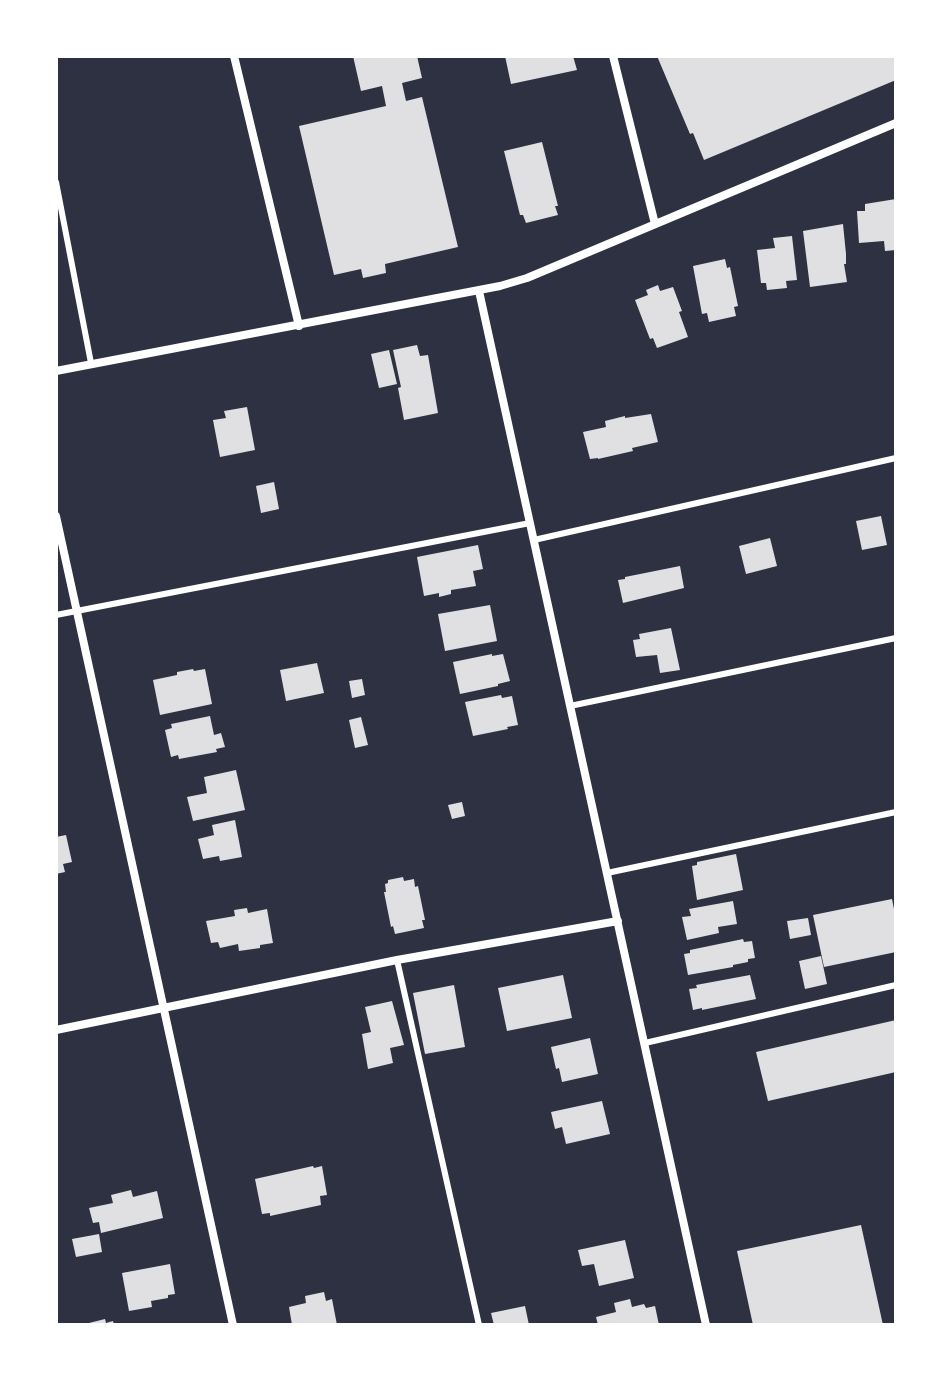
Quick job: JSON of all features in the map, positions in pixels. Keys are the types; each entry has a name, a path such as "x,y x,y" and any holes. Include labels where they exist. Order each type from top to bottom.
{"street":[{"path":"234,56 299,326"},
{"path":"613,56 655,224"},
{"path":"56,371 479,291 527,278 896,123"},
{"path":"479,291 706,1325"},
{"path":"56,516 233,1325"},
{"path":"56,1030 397,960 618,921"}],"lane":[{"path":"56,182 91,363"},
{"path":"534,540 896,458"},
{"path":"56,615 530,523"},
{"path":"570,706 896,638"},
{"path":"607,873 896,812"},
{"path":"397,960 479,1325"},
{"path":"645,1043 896,985"}],"building":[{"path":"353,56 417,56 422,78 402,83 406,101 422,97 458,247 385,264 386,273 363,278 361,269 334,275 299,126 386,106 382,86 361,91"},
{"path":"505,56 573,56 577,70 511,84"},
{"path":"657,56 896,56 896,80 704,160"},
{"path":"542,142 558,215 526,223 520,215 504,151"},
{"path":"896,199 896,250 885,251 884,241 859,243 857,211 865,211 865,204"},
{"path":"843,224 847,282 810,287 803,231"},
{"path":"792,236 797,280 786,281 787,288 767,290 766,283 761,283 757,250 775,248 773,238"},
{"path":"725,259 727,268 730,267 738,306 734,307 736,316 709,322 707,313 702,314 693,266"},
{"path":"658,285 660,291 673,287 688,337 657,348 653,338 650,339 635,300 648,295 646,290"},
{"path":"417,345 420,356 428,355 438,413 404,420 393,350"},
{"path":"389,350 397,384 379,388 371,354"},
{"path":"247,407 255,450 220,457 213,420 226,418 224,411"},
{"path":"651,414 658,442 632,448 633,451 590,459 583,432 606,427 605,421"},
{"path":"274,482 279,509 261,513 256,486"},
{"path":"881,516 887,545 862,550 856,521"},
{"path":"770,538 777,566 746,574 739,546"},
{"path":"478,545 483,569 473,571 476,586 451,590 451,594 439,597 439,593 424,596 417,557"},
{"path":"680,566 684,588 623,603 618,580"},
{"path":"490,605 497,641 445,651 438,614"},
{"path":"671,628 680,670 660,673 657,655 636,657 633,640 640,639 639,634"},
{"path":"503,654 510,681 460,694 453,662"},
{"path":"317,663 324,693 286,701 280,670"},
{"path":"193,669 205,669 212,704 160,715 153,680"},
{"path":"362,679 365,695 352,698 349,681"},
{"path":"501,695 502,698 512,696 518,725 473,736 465,702"},
{"path":"210,716 214,735 221,733 225,747 216,749 217,752 179,759 178,755 171,757 165,730 172,728 171,724"},
{"path":"361,717 368,745 355,748 349,720"},
{"path":"236,770 245,810 193,821 187,797 207,793 204,777"},
{"path":"462,802 465,816 452,819 448,805"},
{"path":"235,820 242,857 220,861 219,856 203,859 198,839 214,835 212,825"},
{"path":"66,835 72,862 63,864 65,872 56,874 56,837"},
{"path":"736,854 743,890 697,900 692,866 697,862"},
{"path":"403,877 404,881 414,879 415,887 418,886 424,928 395,934 384,892 385,884 388,880"},
{"path":"892,899 896,919 896,952 824,967 813,915"},
{"path":"733,901 737,924 718,927 719,933 687,940 682,917 691,916 689,909"},
{"path":"247,908 248,913 267,909 273,943 239,951 238,944 220,948 218,942 211,943 206,921 235,916 234,910"},
{"path":"808,918 811,935 790,939 787,921"},
{"path":"743,939 744,942 752,941 755,958 733,967 688,975 684,954 690,953 690,950"},
{"path":"821,956 827,984 805,989 799,961"},
{"path":"563,975 572,1018 507,1031 498,988"},
{"path":"750,975 756,999 693,1010 689,989"},
{"path":"454,985 465,1047 425,1054 413,993"},
{"path":"392,1001 404,1045 390,1048 393,1063 368,1069 362,1034 371,1032 365,1007"},
{"path":"896,1020 896,1072 768,1101 756,1052"},
{"path":"590,1038 598,1074 562,1082 551,1047"},
{"path":"602,1101 610,1134 566,1144 562,1127 555,1129 551,1112"},
{"path":"322,1166 327,1195 320,1196 321,1205 270,1216 270,1213 262,1214 255,1179"},
{"path":"131,1190 133,1197 157,1191 163,1218 101,1233 99,1222 93,1223 89,1208 113,1203 111,1195"},
{"path":"861,1225 883,1325 753,1325 737,1251"},
{"path":"99,1234 102,1252 76,1257 72,1239"},
{"path":"625,1240 634,1278 599,1286 594,1264 582,1266 578,1250"},
{"path":"170,1264 175,1294 151,1301 152,1307 129,1311 122,1273"},
{"path":"324,1292 326,1301 332,1299 337,1325 292,1325 289,1307 306,1303 305,1296"},
{"path":"630,1299 632,1307 644,1304 646,1308 655,1306 659,1325 598,1325 596,1317 616,1312 614,1303"},
{"path":"525,1306 529,1325 494,1325 491,1313"},
{"path":"105,1319 106,1323 113,1321 114,1325 81,1325"}]}
